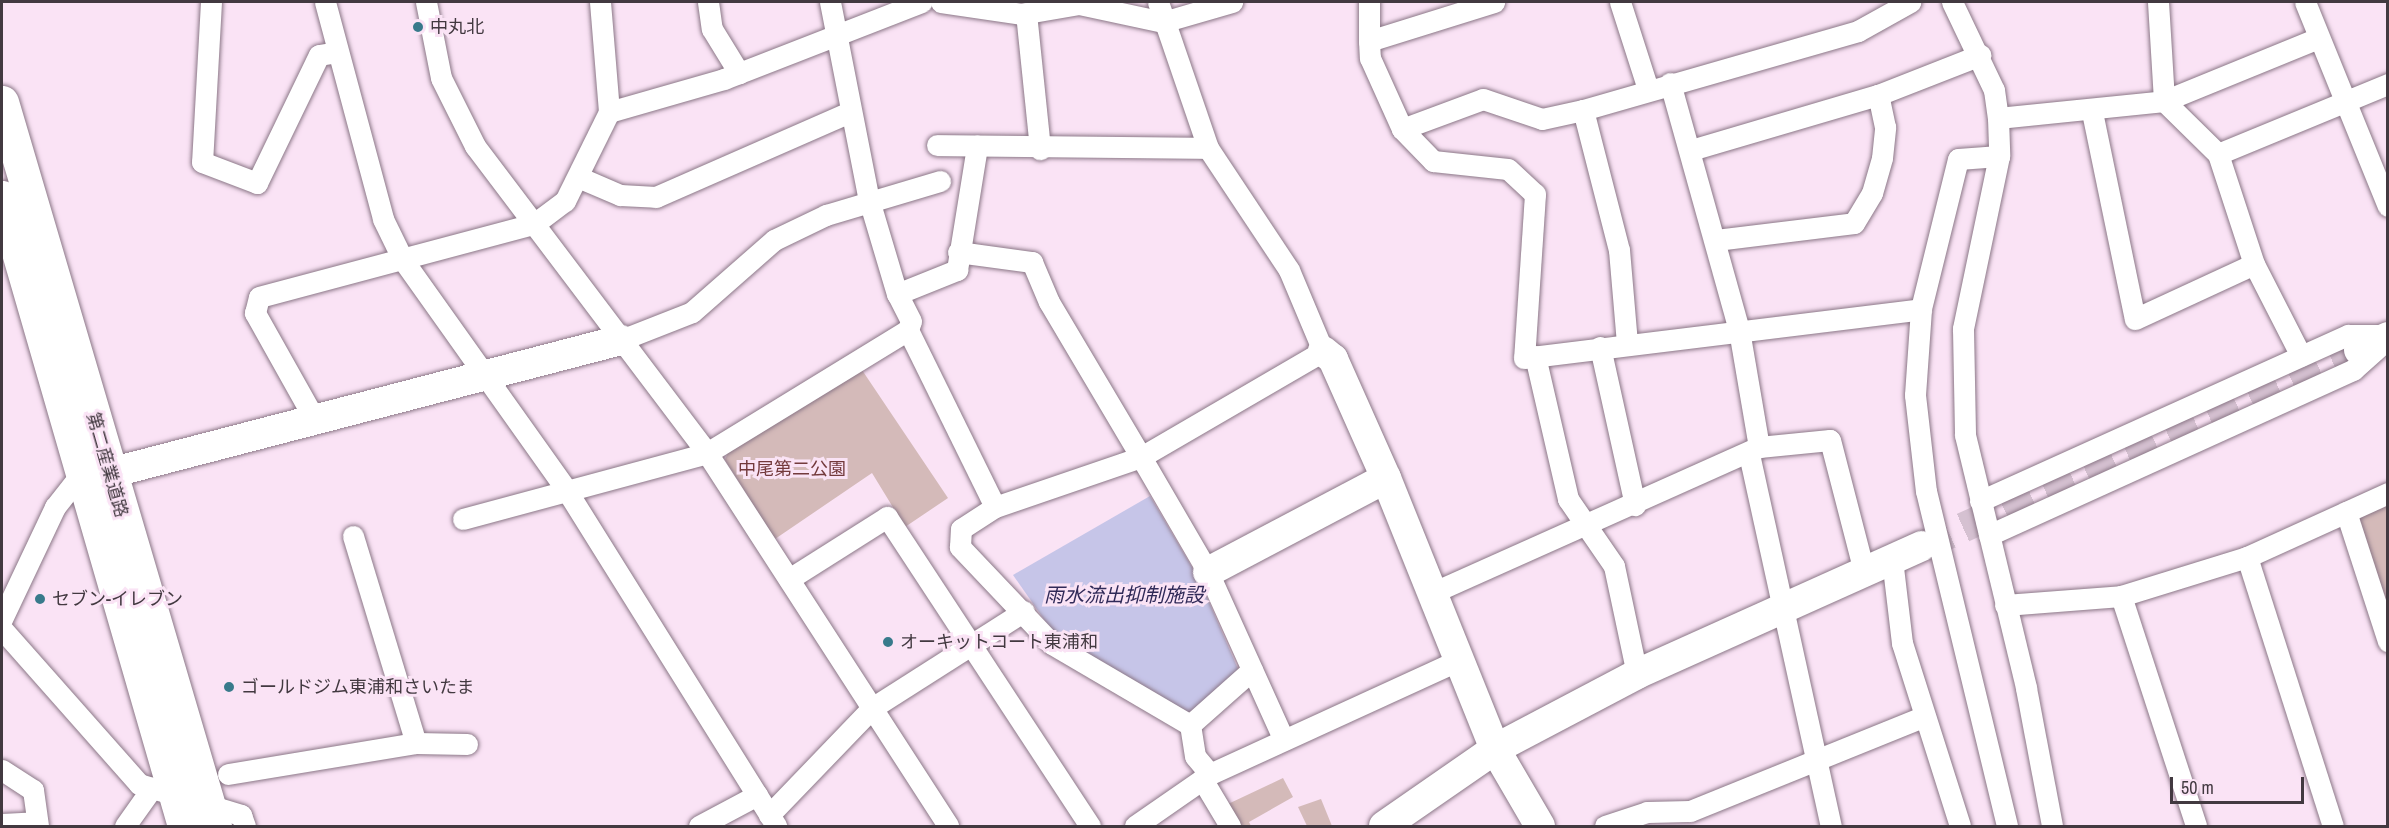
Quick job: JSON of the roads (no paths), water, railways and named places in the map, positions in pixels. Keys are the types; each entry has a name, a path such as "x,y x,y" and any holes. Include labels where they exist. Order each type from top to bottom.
{"main road":[{"name":"第二産業道路","path":"2,102 95,474 163,792 184,826"},
{"name":"第二産業道路","path":"2,197 212,815"}],"street":[{"path":"211,2 202,162 257,183 319,55 337,52"},
{"path":"325,2 383,219 403,260 567,491 773,821 872,708 1024,611"},
{"path":"426,2 441,78 453,109 534,224 707,453 948,826"},
{"path":"315,420 255,313 259,297 534,224 565,201 609,112 600,2"},
{"path":"708,2 712,30 739,73"},
{"path":"463,519 707,453 908,330 911,321 897,294 869,200 833,34 830,2"},
{"path":"609,112 739,73 833,34 922,2"},
{"path":"942,2 1026,13 1078,3 1163,22 1232,2"},
{"path":"1158,2 1208,148 1289,270 1323,351 1333,359 1386,478 1457,661 1495,749 1540,826"},
{"path":"1369,2 1370,58 1402,129 1432,161 1508,168 1535,194 1524,358 1627,343 1921,309"},
{"path":"1369,41 1494,2"},
{"path":"1620,2 1648,89"},
{"path":"1402,129 1483,99 1542,119 1583,110 1648,89 1858,31 1910,2"},
{"path":"1952,2 1980,55 1998,118 1999,156 1966,304 1961,363 1965,435 2005,605 2052,826"},
{"path":"2158,2 2164,101 2218,154 2253,264 2301,356"},
{"path":"2305,2 2343,103 2388,206"},
{"path":"1026,13 1040,149"},
{"path":"1998,118 2092,112 2164,101 2318,38"},
{"path":"1691,150 1878,95 1980,55"},
{"path":"1670,83 1691,150 1739,330 1754,450 1782,609 1832,826"},
{"path":"2218,154 2388,84"},
{"path":"1716,240 1854,223 1872,193 1882,158 1885,128 1878,95"},
{"path":"1583,110 1619,250 1627,343"},
{"path":"578,177 620,195 656,196 850,112"},
{"path":"2092,112 2135,319 2253,264"},
{"path":"937,144 1040,149 1208,148"},
{"path":"897,294 951,276 958,252 977,146"},
{"path":"1999,156 1958,159 1921,309 1915,362 1917,442 2007,826"},
{"path":"2,619 56,507 95,474 315,420 621,340 692,312 774,240 869,200 940,181"},
{"path":"958,252 1032,262 1049,302 1208,572 1284,740"},
{"path":"908,330 995,507"},
{"path":"1980,501 2348,335 2388,337"},
{"path":"1989,535 2354,370 2388,337"},
{"path":"2359,350 2388,337"},
{"path":"1600,347 1635,505"},
{"path":"1190,725 1052,644 1024,611 960,547 961,529 995,507 1142,457 1323,351"},
{"path":"1534,356 1568,499 1585,529 1614,566 1637,674"},
{"path":"1432,593 1585,529 1754,450 1830,440 1864,571"},
{"path":"1208,572 1386,478"},
{"path":"2005,605 2121,596 2247,557 2388,493"},
{"path":"2346,512 2388,641"},
{"path":"789,579 887,517 1090,826"},
{"path":"353,537 416,743"},
{"path":"1384,826 1495,749 1637,674 1922,546"},
{"path":"2247,557 2333,826"},
{"path":"1892,559 1902,643 1960,826"},
{"path":"2121,596 2196,826"},
{"path":"2,629 139,784 163,792 212,815 241,815 245,826"},
{"path":"1135,826 1207,777 1457,661"},
{"path":"1190,725 1252,670"},
{"path":"1605,826 1647,812 1690,811 1925,716"},
{"path":"1190,725 1195,756 1230,826"},
{"path":"228,774 416,743 467,744"},
{"path":"2,770 33,790 37,824 2,824"},
{"path":"125,826 163,792"},
{"path":"699,826 757,795"}],"water":[{"name":"雨水流出抑制施設","path":"1150,496 1199,579 1238,669 1189,716 1057,638 1013,575"}],"tunnel":[{"path":"1922,546 2359,350"}],"place":[{"name":"中丸北","path":"418,27"},
{"name":"セブン-イレブン","path":"40,599"},
{"name":"オーキットコート東浦和","path":"888,642"},
{"name":"ゴールドジム東浦和さいたま","path":"229,687"}],"park label":[{"name":"中尾第二公園","path":"792,469"}]}
